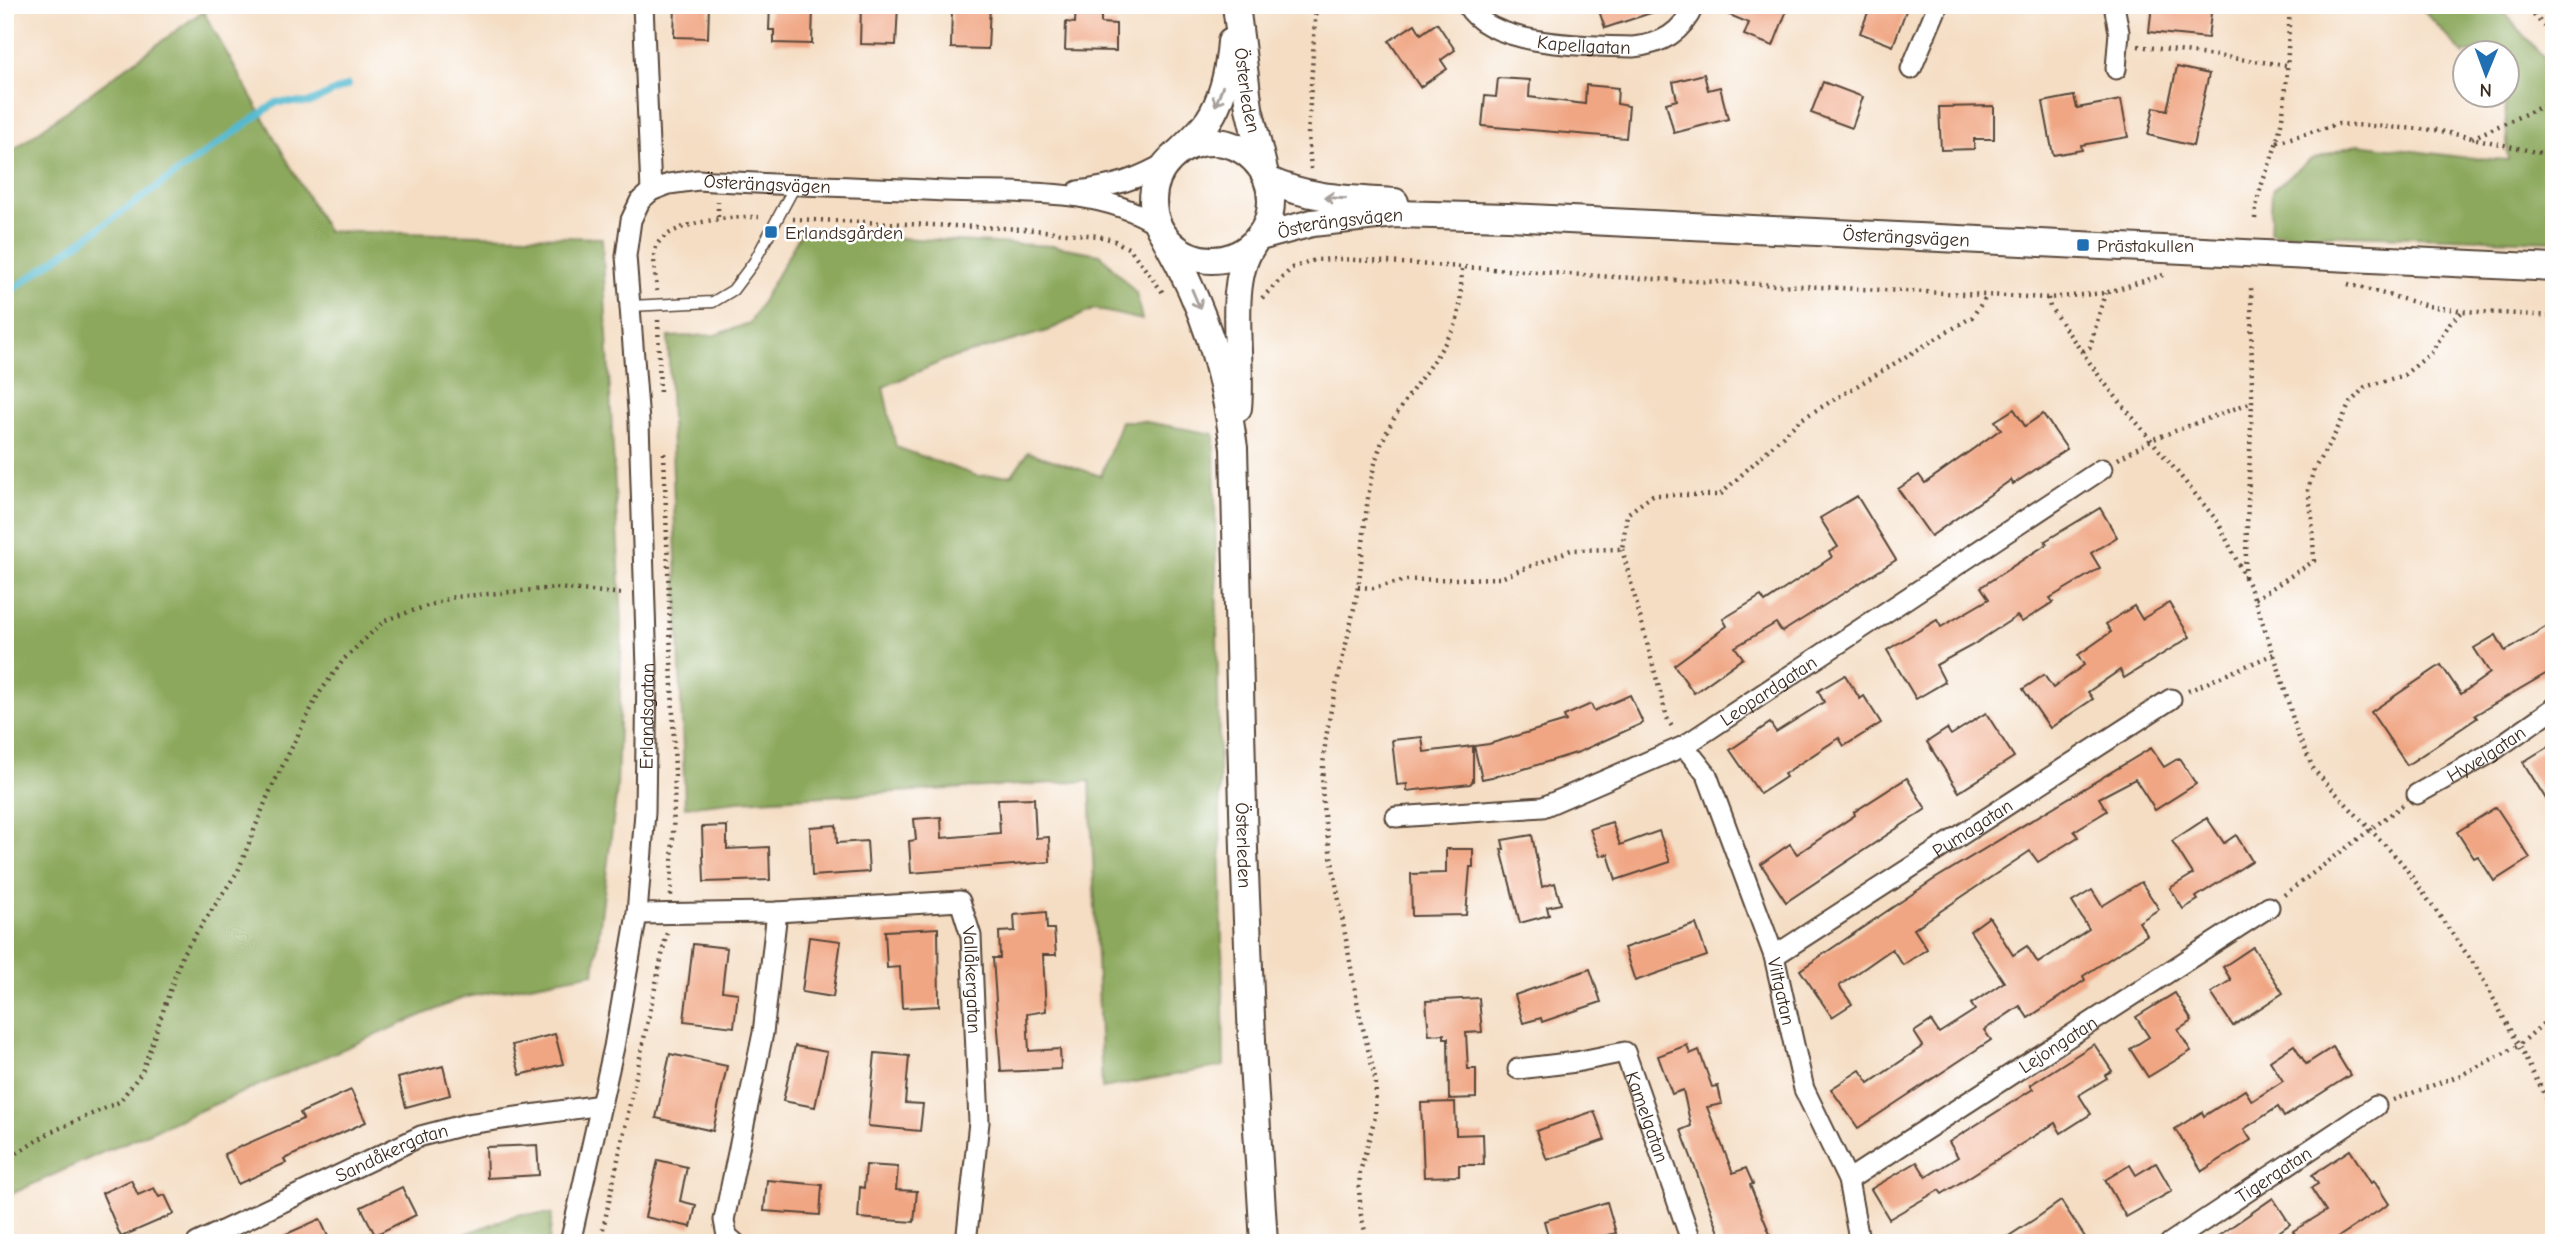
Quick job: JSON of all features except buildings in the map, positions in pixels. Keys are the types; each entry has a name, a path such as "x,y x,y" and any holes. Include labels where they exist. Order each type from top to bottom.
{"street":[{"path":"643,5 652,191"},
{"name":"Österleden","path":"1234,448 1225,391 1215,351 1197,301 1162,231 1153,196 1158,177 1173,157 1207,123 1220,96 1230,50 1235,5"},
{"name":"Österleden","path":"1235,5 1250,108 1272,205 1268,222 1243,258 1237,301 1240,368 1234,448 1244,849 1252,1050 1264,1243"},
{"name":"Kapellgatan","path":"1467,5 1480,21 1494,30 1514,36 1633,47 1661,41 1672,35 1682,26 1694,5"},
{"path":"1912,69 1938,5"},
{"path":"2114,5 2118,44 2116,69"},
{"name":"Österleden","path":"1173,157 1198,144 1220,142 1246,153 1266,176"},
{"name":"Österängsvägen","path":"1053,194 1124,184 1145,175 1173,157"},
{"name":"Österängsvägen","path":"1266,176 1288,190 1312,196 1410,203 2554,253"},
{"name":"Österängsvägen","path":"652,191 669,184 698,180 1053,194 1116,204 1138,211 1162,231"},
{"name":"Erlandsgatan","path":"570,1243 614,1047 637,914 645,812 645,593 639,422 626,256 631,220 640,201 652,191"},
{"name":"Österängsvägen","path":"1256,241 1312,223 1395,214 1508,217 2554,268"},
{"path":"1162,231 1181,252 1202,260 1233,257 1256,241"},
{"name":"Leopardgatan","path":"1396,817 1543,807 1684,746 2102,469"},
{"name":"Pumagatan","path":"1774,956 2171,699"},
{"name":"Hyvelgatan","path":"2417,794 2487,755 2554,708"},
{"name":"Viltgatan","path":"1684,746 1707,775 1774,956 1804,1089 1848,1180 1862,1243"},
{"name":"Vallåkergatan","path":"637,914 777,912 960,901 971,936 979,1122 966,1243"},
{"name":"Lejongatan","path":"1848,1180 2269,907"},
{"path":"735,1243 727,1236 724,1220 763,1033 777,912"},
{"name":"Kamelgatan","path":"1518,1069 1576,1062 1625,1052 1692,1243"},
{"name":"Sandåkergatan","path":"197,1243 221,1238 421,1136 467,1124 601,1105"},
{"name":"Tigergatan","path":"2170,1243 2376,1106"}],"lane":[{"path":"630,306 713,302 733,290 754,262 796,184"}],"path":[{"path":"1312,196 1308,135 1316,5"},
{"path":"2255,219 2256,200 2277,142 2283,110 2290,5"},
{"path":"2524,5 2554,36"},
{"path":"2118,44 2286,65"},
{"path":"2472,138 2554,101"},
{"path":"2277,142 2338,124 2436,130 2554,156"},
{"path":"661,399 654,254 658,242 666,236 718,218 778,218 1024,229 1098,236 1130,249 1165,294 1175,299 1197,301"},
{"path":"1312,223 1315,260"},
{"path":"1237,301 1264,297 1292,268 1315,260 1368,259 1462,268 2048,298 2105,293 2164,275"},
{"path":"1368,1243 1361,1215 1359,1189 1360,1172 1375,1117 1376,1082 1359,1012 1322,800 1324,756 1358,587 1371,480 1379,450 1388,430 1456,324 1460,307 1462,268"},
{"path":"2340,282 2428,306 2463,311 2554,316"},
{"path":"2245,578 2252,402 2251,284"},
{"path":"2083,351 2090,347 2105,293"},
{"path":"1684,746 1668,718 1622,549 1627,514 1653,495 1720,495 1800,420 1972,317 1988,295"},
{"path":"2048,298 2050,307 2083,351 2218,522 2255,599 2297,733 2314,770 2402,863 2478,970 2554,1112"},
{"path":"2255,599 2314,561 2308,490 2314,469 2333,439 2350,403 2365,387 2404,375 2431,353 2451,323 2463,311"},
{"path":"2102,469 2151,440 2252,402"},
{"path":"600,1243 670,914 675,773 663,452"},
{"path":"1358,587 1373,588 1407,580 1501,578 1570,550 1622,549"},
{"path":"5,1161 49,1133 119,1102 142,1072 183,953 238,871 268,795 318,695 344,659 385,620 454,597 556,588 620,594 645,593"},
{"path":"2171,699 2274,654"},
{"path":"2269,907 2417,794"},
{"path":"2376,1106 2461,1075 2518,1046 2554,1014"}],"green space":[{"path":"2419,5 2497,5 2554,70 2554,241 2270,233 2272,190 2310,160 2358,144 2508,160 2505,108 2520,108 2520,38 2450,39"},
{"path":"203,11 327,231 602,238 622,622 617,789 594,973 462,998 5,1197 5,156"},
{"path":"801,233 1054,246 1100,254 1136,293 1142,320 1094,309 1047,331 945,360 883,387 896,447 977,476 1012,475 1028,452 1101,476 1121,421 1141,421 1214,434 1224,1066 1102,1088 1090,781 738,801 685,807 668,337 715,335 750,323"},
{"path":"519,1214 552,1214 549,1243 440,1243"}],"waterway":[{"path":"5,295 277,102 309,103 348,85"}],"place":[{"name":"Erlandsgården","path":"771,232"},
{"name":"Prästakullen","path":"2083,245"}]}
